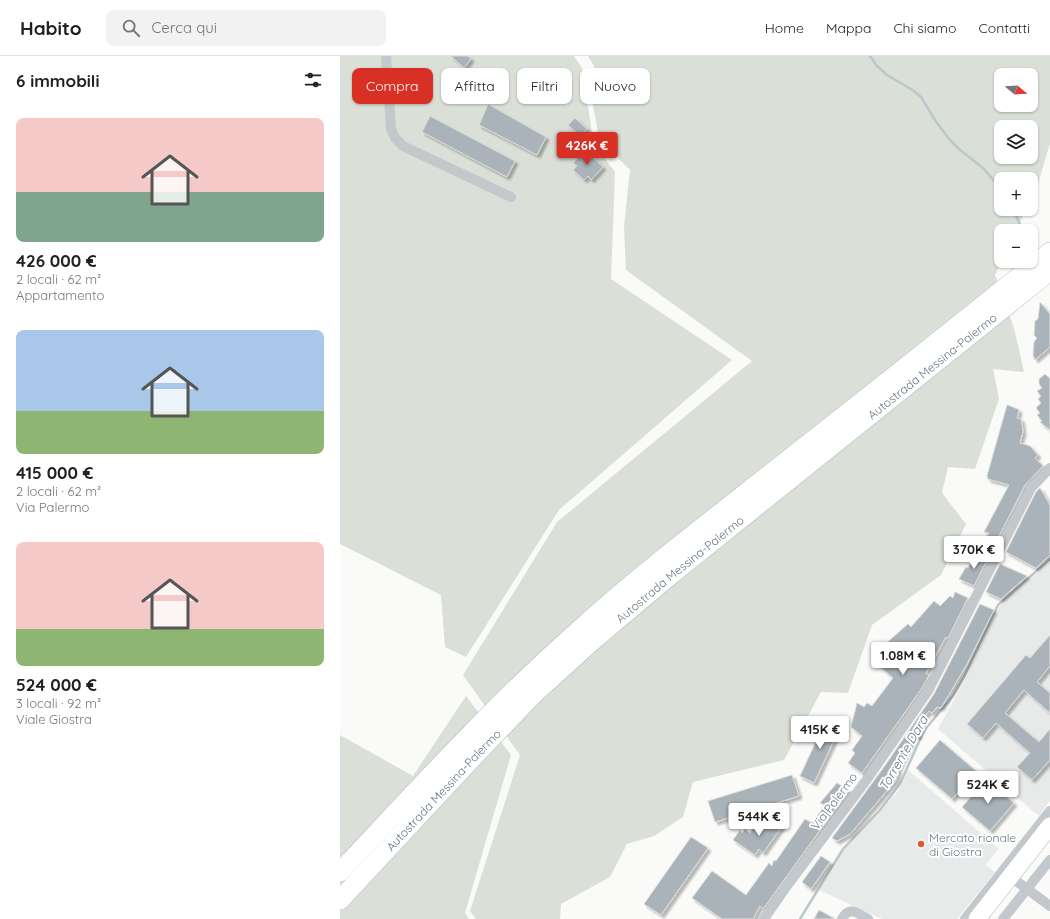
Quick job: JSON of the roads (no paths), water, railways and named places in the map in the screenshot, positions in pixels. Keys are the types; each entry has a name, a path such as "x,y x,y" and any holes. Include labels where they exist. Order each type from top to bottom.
{"highway":[{"path":"1038,246 1050,237"},
{"name":"Autostrada Messina-Palermo","path":"848,423 912,363 1050,252"},
{"path":"695,544 725,497 1011,268"},
{"name":"Autostrada Messina-Palermo","path":"340,872 474,730 522,682 585,636 663,569 848,423 1050,271"},
{"path":"695,544 722,541 782,502 1050,286"},
{"name":"Autostrada Messina-Palermo","path":"340,900 535,693 585,636"}],"main road":[{"path":"990,919 1050,826"},
{"path":"977,919 1050,844"}],"street":[{"path":"386,56 391,129 398,142 403,146 511,197"},
{"name":"Via Palermo","path":"764,919 786,887 865,782 928,691 1027,494 1035,483 1050,468"},
{"path":"1003,919 1015,880 1050,811"},
{"path":"965,919 1015,880 1050,860"},
{"path":"1015,880 1050,906"},
{"path":"842,919 845,913 854,911 868,919"}],"waterway":[{"name":"Torrente Dara","path":"870,56 877,66 887,75 914,91 921,97 949,139 983,168 994,181"},
{"name":"Torrente Dara","path":"1016,216 1020,224"},
{"name":"Torrente Dara","path":"800,919 843,849 880,810 900,784 922,735 953,696 964,677 998,605 1050,559"}],"place":[{"name":"Mercato rionale di Giostra","path":"921,844"}]}
